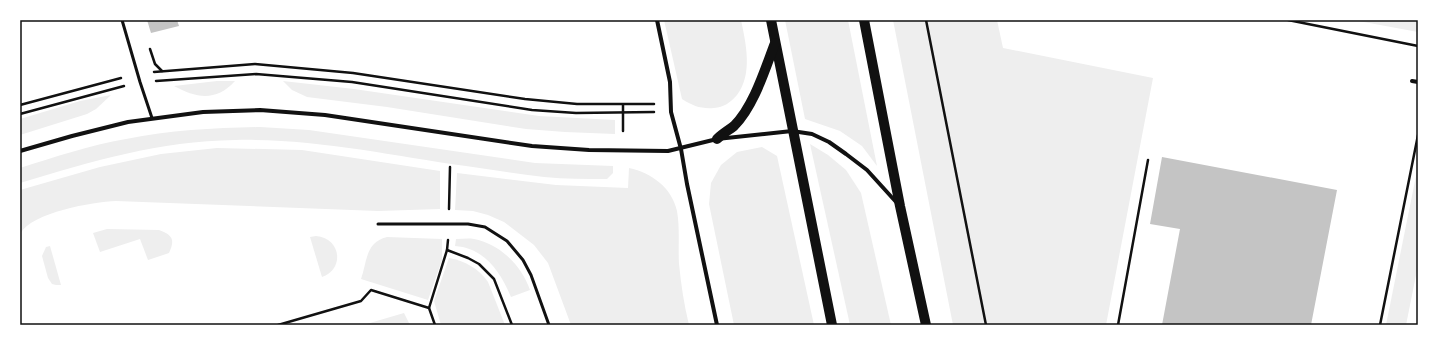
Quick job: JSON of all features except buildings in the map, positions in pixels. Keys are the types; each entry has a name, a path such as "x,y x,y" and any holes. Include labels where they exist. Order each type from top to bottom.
{"main road":[{"path":"770,20 832,325"},
{"path":"864,20 900,206 926,325"},
{"path":"717,139 734,125 744,113 754,95 775,43"}],"street":[{"path":"657,20 670,82 671,112 681,149 717,325"},
{"path":"1412,81 1418,82"},
{"path":"20,151 104,128 152,118 204,112 260,110 325,115 532,146 648,152 681,149 717,139 792,130 812,134 829,142 867,170 900,206"}],"lane":[{"path":"122,20 152,118"},
{"path":"378,224 468,224 485,227 507,241 523,260 532,275 549,325"}],"path":[{"path":"926,20 986,325"},
{"path":"1288,20 1418,46"},
{"path":"149,46 155,64 162,71"},
{"path":"20,105 137,73 255,64 353,73 525,100 576,104 670,104"},
{"path":"20,114 140,82 256,74 352,82 532,110 576,113 671,112"},
{"path":"623,105 623,131"},
{"path":"1380,325 1418,135"},
{"path":"1118,325 1148,160"},
{"path":"447,250 480,264 494,279 512,325"},
{"path":"278,325 361,301 371,290 429,308 435,325"}],"shaded area":[{"path":"664,20 741,20 745,39 747,68 742,87 737,95 727,104 721,107 705,108 690,104 682,99"},
{"path":"785,20 848,20 877,166 862,146 840,131 805,119"},
{"path":"893,20 997,20 1003,48 1153,78 1106,325 953,325"},
{"path":"1353,20 1418,20 1418,32"},
{"path":"217,81 235,81 221,92 206,96 190,93 174,86"},
{"path":"283,81 354,89 539,116 615,120 615,134 526,129 387,107 307,97 292,90"},
{"path":"111,95 96,109 87,114 20,135 20,119 80,101"},
{"path":"260,127 309,130 535,163 613,166 613,173 607,179 568,179 544,177 322,144 264,140 235,140 207,141 153,148 73,167 20,183 20,168 99,145 143,136 176,132"},
{"path":"810,144 828,155 846,170 861,193 891,325 850,325"},
{"path":"762,147 777,156 814,325 734,325 709,204 711,183 721,165 737,152"},
{"path":"217,148 302,150 440,171 440,209 378,211 116,201 93,203 50,214 27,226 20,234 20,190 100,167 161,154"},
{"path":"1418,166 1418,265 1406,325 1386,325"},
{"path":"629,168 637,170 653,178 671,195 678,217 679,264 684,302 689,325 571,325 548,263 534,245 504,222 488,215 473,211 455,210 457,173 556,185 628,188"},
{"path":"107,229 159,230 172,238 172,245 169,253 148,260 140,239 100,252 93,233"},
{"path":"316,236 331,242 337,254 337,261 334,268 322,277 310,237"},
{"path":"387,237 442,239 442,260 428,300 361,279 368,254 374,243"},
{"path":"456,239 474,239 493,246 501,251 509,257 522,273 530,290 511,297 502,279 490,263 475,251 455,246"},
{"path":"50,246 61,285 52,284 48,278 42,256 46,247"},
{"path":"449,258 471,266 484,277 488,282 505,325 441,325 434,301"},
{"path":"404,313 410,325 363,325"}]}
